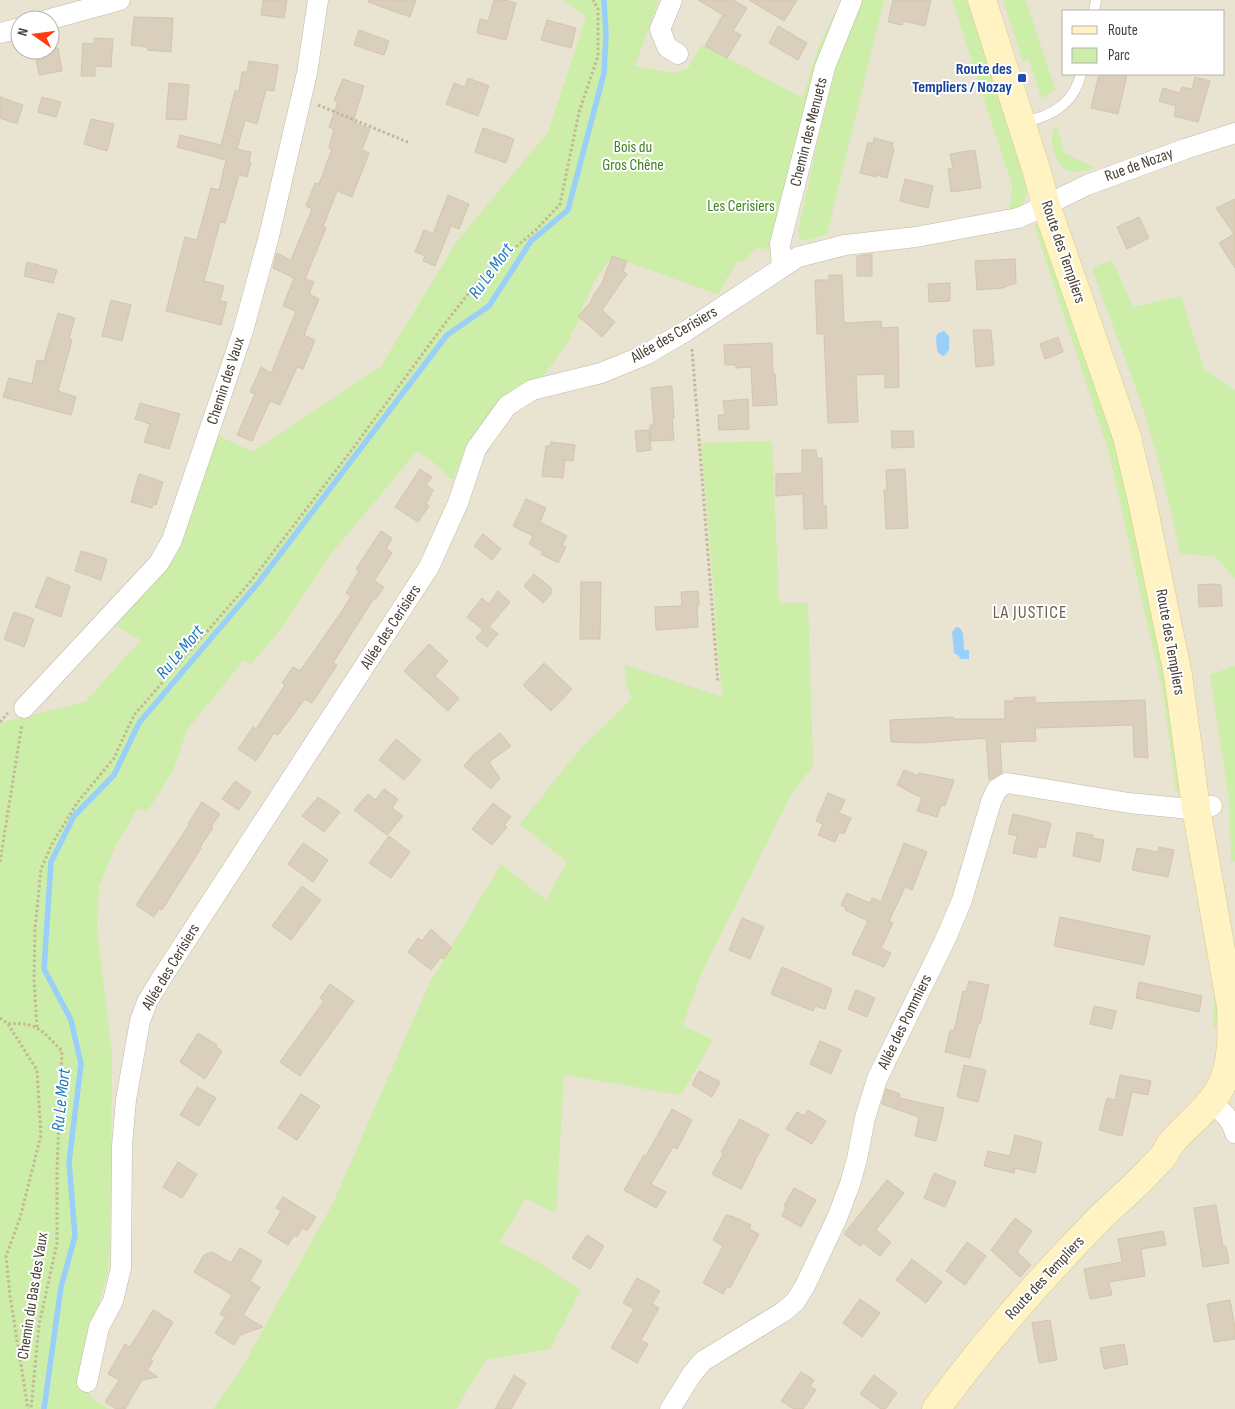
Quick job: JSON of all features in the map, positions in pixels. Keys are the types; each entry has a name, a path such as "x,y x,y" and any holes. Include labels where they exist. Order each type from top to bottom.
{"main road":[{"name":"Route des Templiers","path":"982,0 1029,121"},
{"name":"Route des Templiers","path":"998,0 1029,121 1127,437 1153,553 1221,884 1235,968"},
{"name":"Route des Templiers","path":"1204,807 1231,1007 1232,1038 1223,1080 1218,1091 1222,1115"},
{"name":"Route des Templiers","path":"936,1409 995,1332 1044,1276 1163,1156 1177,1152 1222,1115 1235,1087"}],"street":[{"path":"60,17 120,0"},
{"name":"Chemin des Vaux","path":"24,708 159,563 172,540 243,331 269,236 301,99 318,0"},
{"path":"672,0 660,29 668,47 678,54"},
{"name":"Chemin des Menuets","path":"782,267 780,244 825,67 852,0"},
{"name":"Rue de Nozay","path":"1053,201 1087,184 1235,133"},
{"name":"Allée des Cerisiers","path":"87,1382 99,1327 114,1301 121,1268 122,1146 126,1100 140,1021 147,1002 429,567 458,504 476,449 507,406 532,390 601,373 645,355 686,331 798,257 845,245 916,237 1018,218 1053,201"},
{"name":"Allée des Pommiers","path":"670,1409 692,1374 703,1362 783,1312 795,1302 805,1286 837,1218 850,1184 870,1098 877,1079 946,938 962,900 982,830 997,789 1007,783 1129,803 1204,807"}],"lane":[{"path":"1029,121 1053,112 1071,99 1081,75"}],"path":[{"path":"8,1024 20,1023 37,1027 34,980 35,929 41,869 52,844 77,802 114,758 134,715 251,580 484,274 536,230 560,204 580,112 598,56 598,9 593,0"},
{"path":"301,99 410,143"},
{"path":"686,331 691,341 718,682"},
{"path":"0,862 24,708"},
{"path":"0,1018 8,1024 37,1070 41,1134 20,1218 6,1256 10,1296 30,1409"},
{"name":"Chemin du Bas des Vaux","path":"30,1409 39,1325 57,1243 57,1169 62,1051 37,1027"}],"shaded area":[{"path":"0,0 1235,0 1235,1409 0,1409"}],"green space":[{"name":"Bois du Gros Chêne","path":"564,0 657,0 658,2 635,66 674,73 688,68 702,44 802,98 818,48 841,0 849,0 778,229 769,250 759,247 744,262 738,261 725,281 719,295 612,256 595,280 578,317 580,319 565,346 542,378 521,384 500,399 469,440 453,481 433,462 417,451 331,554 281,629 251,664 244,660 187,730 173,771 147,812 138,808 115,847 99,887 97,928 112,1056 110,1246 108,1271 89,1340 87,1381 90,1397 109,1409 0,1409 0,723 85,702 141,640 113,624 177,550 217,435 253,452 381,366 457,241 548,132 586,17"},
{"path":"859,0 884,0 827,234 804,241 800,239 798,231 833,73"},
{"path":"952,0 970,0 1028,178 1024,201 1016,209 1008,211 1012,185"},
{"path":"1003,0 1026,0 1055,89 1042,99 1029,60 1023,62"},
{"path":"1057,125 1064,153 1096,168 1074,172 1063,168 1056,157 1052,142 1052,135"},
{"path":"1039,224 1116,437 1156,605 1182,789 1176,792 1163,693 1109,453 1034,225"},
{"path":"1112,260 1133,307 1181,296 1204,369 1235,390 1235,578 1215,557 1180,553 1162,475 1145,416 1092,268"},
{"path":"772,441 779,603 808,603 813,765 790,797 701,974 683,1025 713,1040 681,1095 564,1075 556,1214 526,1198 500,1242 543,1265 581,1290 550,1349 486,1360 456,1409 213,1409 244,1364 333,1203 429,984 501,864 546,900 567,862 520,824 579,750 632,698 626,685 625,665 723,697 717,648 701,443"},
{"path":"1235,666 1235,861 1231,861 1229,799 1210,675"},
{"path":"1214,991 1218,999 1219,1010 1218,1021 1214,1030"}],"water":[{"path":"944,331 949,336 949,350 942,356 937,351 936,337 938,333"},
{"path":"956,627 960,628 963,633 964,650 969,650 969,659 960,659 954,653 952,632"}],"building":[{"path":"263,0 287,0 284,18 261,15"},
{"path":"369,0 416,0 410,17 368,2"},
{"path":"494,0 506,0 516,3 506,40 477,33 480,19 488,21"},
{"path":"698,0 733,0 747,8 733,31 741,35 727,58 705,46 723,15"},
{"path":"749,0 797,0 784,21"},
{"path":"893,0 931,0 925,26 903,21 902,25 888,22"},
{"path":"134,17 173,18 171,52 147,50 148,47 131,45"},
{"path":"547,20 576,28 571,48 541,40"},
{"path":"778,26 807,43 798,60 769,43"},
{"path":"359,30 389,41 384,55 354,45"},
{"path":"94,38 113,39 111,67 95,66 95,76 81,76 83,43 94,44"},
{"path":"36,60 60,60 62,71 39,75"},
{"path":"249,61 278,65 274,91 266,90 257,124 245,120 237,149 251,152 249,161 251,162 247,177 239,175 225,223 220,222 204,281 224,286 220,301 227,302 221,325 166,311 185,237 197,240 211,188 219,190 226,160 177,147 180,135 221,145 235,91 239,91 242,72 247,72"},
{"path":"1099,75 1127,75 1118,114 1091,108"},
{"path":"1195,77 1210,81 1198,122 1174,116 1176,106 1159,101 1163,88 1180,93 1182,87 1192,89"},
{"path":"468,78 489,86 478,116 446,104 454,83 465,87"},
{"path":"343,79 364,86 353,122 370,129 362,150 369,153 352,197 337,191 323,227 326,228 305,279 314,282 309,294 319,299 304,335 315,340 303,369 297,367 280,405 270,401 252,441 237,435 255,394 250,392 261,367 271,373 296,311 283,306 294,278 273,268 277,253 291,260 312,209 306,206 315,183 319,184 332,149 329,148 334,129 329,127 338,102 334,100"},
{"path":"169,83 189,85 186,120 166,119"},
{"path":"0,97 23,105 17,124 0,118"},
{"path":"42,97 61,102 56,117 38,112"},
{"path":"91,119 114,124 107,151 84,144"},
{"path":"483,128 514,139 506,163 475,152"},
{"path":"874,138 893,143 892,148 894,149 887,178 860,173 868,142 873,144"},
{"path":"975,150 981,188 951,192 948,169 953,168 950,154"},
{"path":"905,179 933,186 928,208 900,201"},
{"path":"448,195 469,204 459,229 451,226 435,266 423,261 425,256 415,252 424,230 433,234"},
{"path":"1235,199 1235,268 1219,243 1234,234 1216,208"},
{"path":"1139,217 1149,238 1127,249 1117,227"},
{"path":"872,254 872,276 857,276 857,256"},
{"path":"612,256 627,261 623,271 627,274 602,310 615,322 602,337 578,316 592,301 593,296 602,283"},
{"path":"1015,259 1016,283 1002,288 977,290 975,261"},
{"path":"27,262 57,270 53,283 24,276"},
{"path":"829,275 842,275 844,323 881,321 882,328 898,327 899,387 885,388 885,374 856,375 858,422 828,423 824,334 817,334 815,280 829,280"},
{"path":"950,283 950,301 929,302 928,284"},
{"path":"111,300 131,305 122,341 102,336"},
{"path":"58,313 75,318 69,339 72,340 58,391 76,397 71,415 3,397 9,378 32,384 37,360 44,361"},
{"path":"973,330 991,330 994,365 976,367"},
{"path":"1058,337 1063,352 1045,359 1040,344"},
{"path":"772,343 777,405 753,406 751,367 736,368 736,365 725,365 724,345"},
{"path":"672,386 674,440 651,441 650,425 654,425 651,388"},
{"path":"748,399 749,429 719,430 718,415 725,415 723,401"},
{"path":"140,403 180,414 169,449 144,442 150,424 135,419"},
{"path":"649,430 651,450 637,452 635,431"},
{"path":"891,431 913,431 914,447 892,448"},
{"path":"551,442 575,445 573,461 565,460 563,478 542,476 546,446 550,446"},
{"path":"802,450 816,450 817,458 822,458 823,506 826,505 827,528 804,529 803,494 776,496 776,474 802,473"},
{"path":"420,469 432,477 426,485 433,490 426,504 429,506 418,522 395,507"},
{"path":"905,469 908,528 886,529 884,490 887,490 886,470"},
{"path":"139,474 163,482 156,505 153,504 152,508 131,502"},
{"path":"526,499 546,508 540,522 567,536 562,545 566,547 558,563 541,554 542,551 529,544 533,536 513,526"},
{"path":"381,531 392,538 386,549 392,553 374,581 384,587 376,599 374,598 333,663 337,665 312,703 305,699 278,735 274,733 256,761 238,749 253,727 256,729 285,685 282,683 293,667 300,671 342,611 351,596 346,593 359,571 356,569"},
{"path":"483,534 501,549 492,560 474,546"},
{"path":"81,551 107,559 101,580 75,571"},
{"path":"534,574 551,588 551,594 543,603 524,586"},
{"path":"47,577 70,586 61,617 35,607"},
{"path":"581,582 601,582 600,639 580,639"},
{"path":"1198,585 1221,585 1222,606 1199,607"},
{"path":"498,591 510,602 489,627 498,634 487,647 476,638 483,630 467,617 482,598 489,604"},
{"path":"698,591 698,627 656,630 655,607 682,606 681,592"},
{"path":"14,612 34,619 24,647 4,639"},
{"path":"429,644 448,661 435,676 459,698 448,711 404,671"},
{"path":"544,663 572,689 551,711 523,685"},
{"path":"1035,697 1035,703 1145,700 1148,758 1134,757 1133,725 1035,728 1036,741 1000,742 1002,773 989,780 986,738 920,743 891,742 890,720 953,717 954,719 1005,719 1005,701 1014,701 1014,698"},
{"path":"500,733 511,746 489,762 500,778 491,789 464,766 473,755"},
{"path":"396,739 421,760 404,780 379,760"},
{"path":"904,770 918,776 919,773 954,780 945,806 941,805 937,817 917,811 922,798 897,785"},
{"path":"235,781 251,792 239,810 222,799"},
{"path":"384,789 398,799 392,808 403,816 387,835 354,810 368,794 375,800"},
{"path":"828,793 845,800 839,813 851,818 844,834 839,832 835,842 818,835 823,824 816,821"},
{"path":"318,797 340,812 324,832 302,816"},
{"path":"202,802 220,814 162,910 159,908 154,917 136,905"},
{"path":"493,803 511,817 504,825 507,827 492,845 472,829"},
{"path":"1013,814 1051,823 1045,848 1038,847 1036,858 1013,853 1017,836 1008,834"},
{"path":"1077,832 1093,835 1092,838 1104,840 1100,862 1073,856"},
{"path":"389,836 410,852 391,878 369,863"},
{"path":"303,843 328,860 313,882 288,864"},
{"path":"904,843 927,852 912,890 905,887 889,921 893,923 881,948 891,953 884,967 852,954 868,921 845,910 846,908 841,905 847,893 870,903 872,898 881,902"},
{"path":"1159,847 1174,850 1168,877 1132,870 1137,848 1158,852"},
{"path":"302,886 321,900 291,940 272,926"},
{"path":"1060,917 1150,936 1144,965 1054,946"},
{"path":"742,918 764,927 750,959 729,950"},
{"path":"431,929 452,948 443,959 441,957 431,970 408,952 418,938 422,941"},
{"path":"782,967 832,989 825,1009 815,1006 813,1011 771,994"},
{"path":"969,981 989,985 970,1058 945,1052 950,1030 954,1031 963,991 966,992"},
{"path":"1139,982 1202,996 1199,1012 1136,998"},
{"path":"330,984 354,1001 300,1076 280,1062 324,1001 320,998"},
{"path":"856,990 875,998 867,1017 848,1009"},
{"path":"1094,1006 1116,1011 1112,1029 1090,1024"},
{"path":"198,1033 217,1045 216,1047 222,1051 205,1079 180,1062"},
{"path":"820,1041 841,1050 831,1074 810,1064"},
{"path":"964,1065 986,1070 978,1102 957,1097"},
{"path":"699,1071 720,1082 712,1097 692,1085"},
{"path":"1120,1075 1151,1081 1148,1095 1132,1092 1122,1136 1099,1130 1107,1098 1115,1100"},
{"path":"197,1087 216,1098 199,1126 180,1115"},
{"path":"886,1089 900,1094 899,1098 944,1108 936,1141 915,1136 919,1117 882,1104"},
{"path":"301,1094 320,1106 297,1140 278,1128"},
{"path":"672,1109 692,1120 677,1149 673,1147 651,1184 666,1192 656,1208 624,1190 644,1155 646,1156"},
{"path":"808,1110 826,1121 812,1144 786,1129 797,1112 804,1116"},
{"path":"740,1119 769,1135 741,1189 712,1174 723,1154 721,1152"},
{"path":"1015,1135 1042,1142 1035,1173 1015,1168 1014,1173 984,1166 988,1151 1010,1156"},
{"path":"178,1162 197,1174 182,1198 163,1187"},
{"path":"934,1173 956,1182 945,1207 924,1198"},
{"path":"887,1180 904,1193 876,1230 891,1242 880,1256 863,1243 860,1246 844,1234"},
{"path":"794,1188 816,1200 801,1227 782,1216 786,1208 784,1206"},
{"path":"283,1197 316,1217 307,1231 302,1228 297,1237 294,1235 288,1245 268,1233 281,1211 276,1208"},
{"path":"1216,1205 1223,1247 1226,1246 1229,1263 1203,1267 1194,1208"},
{"path":"726,1215 751,1225 749,1229 759,1234 730,1288 727,1286 723,1294 703,1283 723,1246 713,1240"},
{"path":"1015,1218 1032,1231 1017,1252 1031,1265 1020,1277 991,1250"},
{"path":"1163,1231 1166,1245 1141,1249 1145,1276 1109,1282 1112,1295 1090,1299 1084,1269 1122,1262 1118,1239"},
{"path":"587,1235 604,1246 590,1269 572,1258"},
{"path":"967,1242 986,1256 965,1285 946,1271"},
{"path":"240,1248 262,1261 250,1281 260,1287 243,1315 263,1327 240,1335 234,1345 215,1333 225,1317 220,1314 232,1295 194,1272 204,1255 212,1252 231,1263"},
{"path":"912,1259 942,1282 926,1303 896,1280"},
{"path":"637,1278 660,1291 652,1304 659,1308 641,1340 648,1344 637,1363 611,1348 634,1309 623,1303"},
{"path":"860,1299 880,1313 862,1337 843,1323"},
{"path":"1230,1300 1235,1339 1214,1342 1207,1304"},
{"path":"153,1310 173,1322 151,1359 153,1361 147,1370 158,1377 142,1380 125,1409 116,1409 105,1402 119,1380 108,1374 125,1344 130,1347"},
{"path":"1050,1320 1057,1360 1039,1363 1032,1323"},
{"path":"1124,1344 1128,1364 1104,1369 1100,1348"},
{"path":"801,1372 814,1380 810,1386 816,1390 803,1409 794,1409 781,1401"},
{"path":"514,1375 526,1383 511,1409 495,1409"},
{"path":"874,1375 897,1393 885,1409 881,1409 860,1394"}],"waterway":[{"name":"Ru Le Mort","path":"44,1409 61,1287 75,1236 69,1162 81,1064 71,1020 44,969 51,862 74,816 114,775 139,723 259,582 447,335 489,306 531,241 568,210 604,73 606,35 604,0"}],"place":[{"name":"Route des Templiers / Nozay","path":"1022,78"}],"district":[{"name":"LA JUSTICE","path":"1030,612"}],"park label":[{"name":"Les Cerisiers","path":"741,206"}]}
